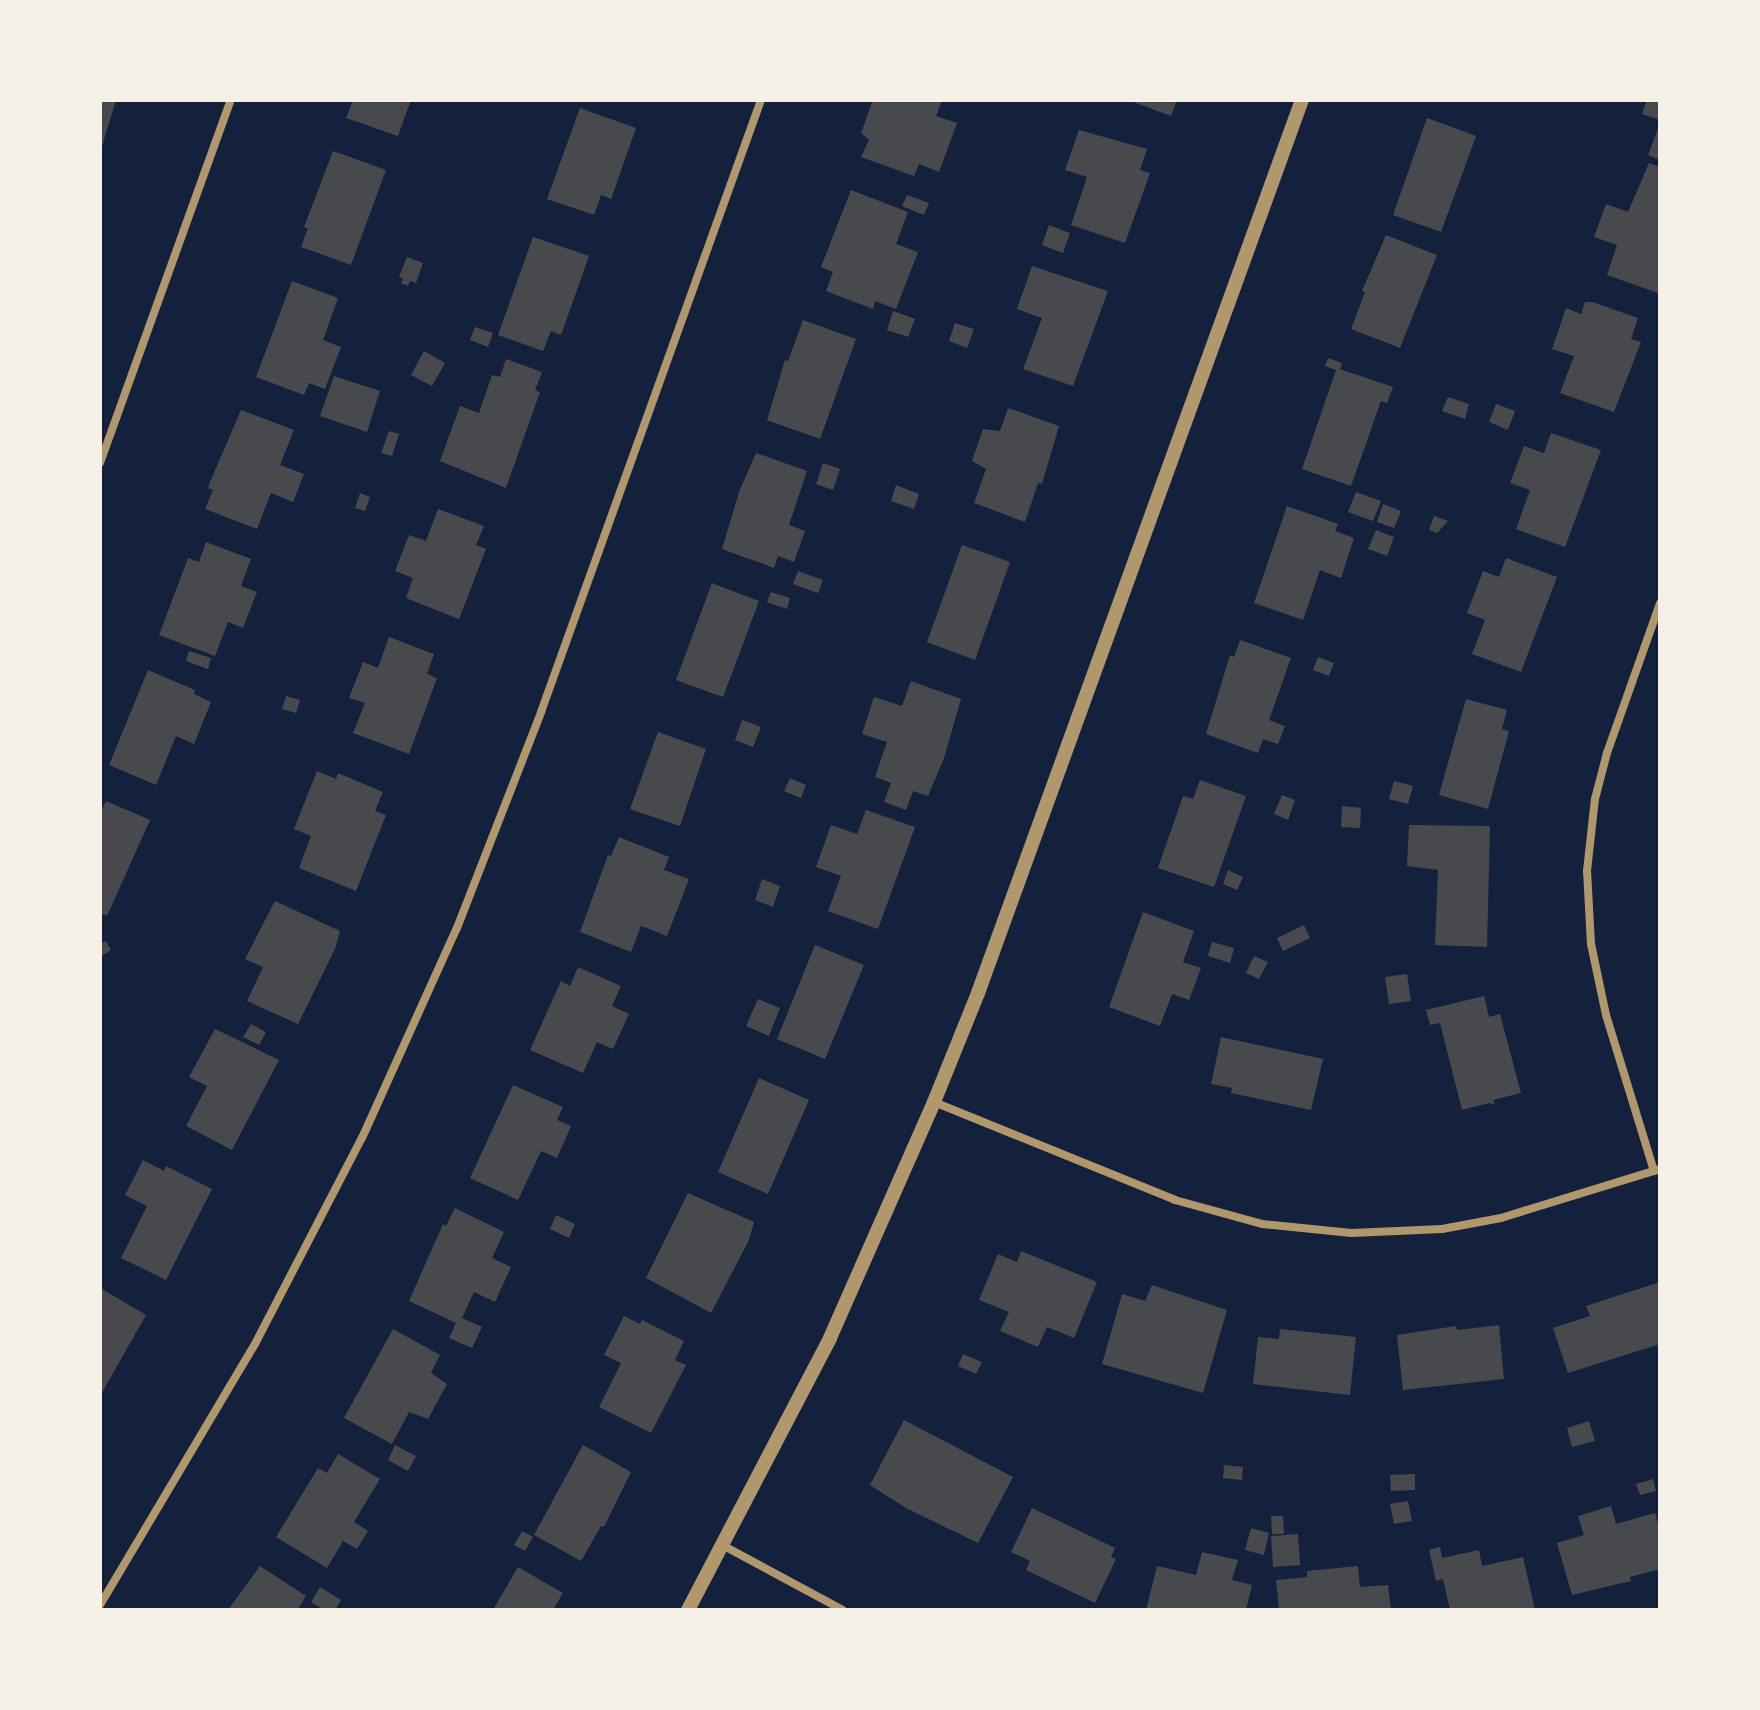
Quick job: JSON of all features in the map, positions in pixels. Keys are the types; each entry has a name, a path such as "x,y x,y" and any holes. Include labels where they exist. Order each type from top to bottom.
{"street":[{"path":"100,463 231,100"},
{"path":"100,1605 255,1344 362,1138 457,928 541,712 761,100"},
{"path":"688,1610 830,1338 934,1102 978,993 1302,100"},
{"path":"934,1102 1175,1200 1262,1224 1337,1232 1442,1229 1501,1218 1657,1170 1606,1015 1591,944 1587,871 1595,799 1607,753 1660,603"},
{"path":"724,1546 843,1610"}],"building":[{"path":"100,100 116,100 100,153"},
{"path":"353,100 411,100 398,136 346,118"},
{"path":"873,100 942,100 936,116 957,123 939,172 919,164 914,176 861,157 869,140 861,133"},
{"path":"1128,100 1177,100 1171,116"},
{"path":"1647,100 1660,100 1660,120 1642,114"},
{"path":"580,108 636,128 611,199 601,195 594,215 547,199"},
{"path":"1427,118 1476,136 1441,232 1393,215"},
{"path":"1660,123 1660,160 1648,155"},
{"path":"1079,130 1147,149 1140,170 1150,173 1125,243 1071,225 1087,177 1065,170"},
{"path":"333,151 386,170 351,265 301,247 308,228 304,227"},
{"path":"1649,163 1660,167 1658,293 1607,275 1617,245 1594,237 1606,204 1628,212"},
{"path":"851,190 908,212 896,244 918,252 896,309 875,301 873,309 826,291 833,272 821,267"},
{"path":"907,195 929,203 924,215 902,206"},
{"path":"1049,225 1070,233 1063,253 1042,245"},
{"path":"1386,235 1437,255 1400,348 1351,329 1365,292 1362,291"},
{"path":"533,237 589,256 561,335 551,331 543,351 498,335"},
{"path":"407,257 423,263 416,283 410,281 408,286 401,283 403,278 399,277"},
{"path":"1032,266 1108,291 1073,386 1023,369 1042,318 1017,309"},
{"path":"292,281 338,298 323,340 341,347 325,389 309,383 304,395 256,377"},
{"path":"1585,302 1638,318 1631,339 1641,342 1614,412 1560,393 1574,356 1552,349 1566,308 1581,314"},
{"path":"893,311 915,319 908,337 887,330"},
{"path":"803,320 856,339 820,439 767,420 785,360 788,361"},
{"path":"955,323 974,329 967,348 949,341"},
{"path":"475,327 493,333 488,347 470,340"},
{"path":"424,351 445,363 432,386 411,375"},
{"path":"1328,358 1342,363 1340,369 1393,387 1387,403 1381,401 1351,486 1302,469 1336,370 1325,366"},
{"path":"506,359 542,372 535,390 540,392 506,488 440,461 460,406 479,413 492,375 500,377"},
{"path":"334,376 380,391 367,432 320,416"},
{"path":"1448,397 1469,404 1465,419 1442,411"},
{"path":"1496,404 1515,411 1508,430 1489,422"},
{"path":"1008,408 1059,426 1042,484 1038,483 1025,522 974,503 986,469 972,461 983,429 1000,431"},
{"path":"241,410 294,430 280,465 304,474 293,502 271,493 257,529 205,509 213,490 208,488 210,482"},
{"path":"389,431 399,434 392,456 381,453"},
{"path":"1551,433 1601,450 1565,547 1516,529 1530,490 1510,483 1524,446 1544,453"},
{"path":"756,453 807,471 789,525 805,531 794,562 778,556 774,568 722,549 739,492"},
{"path":"823,463 840,469 833,490 816,484"},
{"path":"896,485 919,494 914,509 891,501"},
{"path":"1356,492 1381,501 1373,521 1348,512"},
{"path":"360,493 370,497 365,511 355,508"},
{"path":"1383,504 1401,511 1394,528 1377,522"},
{"path":"1287,506 1338,524 1335,531 1354,538 1341,578 1320,570 1303,620 1254,603"},
{"path":"438,509 484,526 476,545 486,549 459,619 406,598 413,578 395,571 409,535 426,541"},
{"path":"1434,516 1448,521 1437,533 1429,530"},
{"path":"1376,530 1394,537 1387,556 1368,549"},
{"path":"206,542 251,559 241,586 257,592 243,628 228,622 215,656 159,635 188,558 199,562"},
{"path":"962,545 1010,562 975,660 927,642"},
{"path":"1506,558 1557,577 1521,672 1472,654 1485,620 1467,613 1483,571 1499,577"},
{"path":"798,571 823,580 818,593 793,584"},
{"path":"712,583 759,601 723,697 676,680"},
{"path":"771,592 790,598 787,609 767,602"},
{"path":"389,637 434,654 427,674 437,678 409,754 353,733 365,703 349,698 363,662 378,668"},
{"path":"1240,640 1291,658 1269,720 1285,726 1278,744 1263,739 1258,753 1206,734 1230,655 1234,657"},
{"path":"189,651 211,658 208,669 186,661"},
{"path":"1318,657 1334,663 1329,676 1313,670"},
{"path":"148,670 195,690 194,694 211,702 194,744 176,736 156,785 109,765"},
{"path":"911,681 961,699 944,758 928,796 913,791 906,810 884,802 891,783 875,777 887,742 862,734 874,697 902,706"},
{"path":"286,696 300,700 296,713 282,709"},
{"path":"1466,699 1507,710 1502,729 1509,731 1488,809 1439,795"},
{"path":"742,720 761,727 753,747 735,740"},
{"path":"658,732 706,749 680,826 630,809"},
{"path":"317,771 336,779 338,773 383,792 375,811 386,815 356,891 299,868 311,836 294,829"},
{"path":"790,778 806,785 801,798 784,791"},
{"path":"1200,780 1246,796 1214,887 1158,868 1183,796 1193,799"},
{"path":"1394,781 1413,786 1408,804 1389,799"},
{"path":"1282,795 1295,800 1288,820 1274,814"},
{"path":"106,801 150,820 107,916 100,913 100,814"},
{"path":"1342,806 1361,808 1360,828 1341,827"},
{"path":"866,810 915,827 878,929 828,911 841,876 816,867 831,825 857,834"},
{"path":"1409,825 1490,826 1487,947 1435,945 1438,870 1407,866"},
{"path":"619,837 669,857 664,870 689,879 667,936 641,926 631,952 580,932 608,855 611,856"},
{"path":"1228,870 1243,877 1237,890 1223,884"},
{"path":"762,879 780,886 773,907 755,900"},
{"path":"275,901 340,931 335,949 298,1024 247,1001 263,967 245,959"},
{"path":"1143,912 1194,931 1183,962 1201,968 1189,1000 1172,994 1160,1026 1109,1007"},
{"path":"1304,925 1310,938 1283,951 1277,938"},
{"path":"106,941 111,950 100,957 100,944"},
{"path":"1212,942 1234,948 1230,963 1208,956"},
{"path":"815,945 864,965 825,1059 777,1039"},
{"path":"1254,956 1268,962 1259,979 1246,973"},
{"path":"578,967 621,986 612,1006 629,1014 613,1049 597,1042 583,1073 530,1050 561,981 570,986"},
{"path":"1407,974 1411,1001 1389,1004 1385,977"},
{"path":"1484,996 1489,1017 1500,1014 1521,1093 1493,1100 1495,1105 1489,1103 1462,1110 1440,1023 1430,1025 1426,1010"},
{"path":"758,999 780,1008 769,1036 746,1026"},
{"path":"251,1024 266,1032 259,1045 243,1037"},
{"path":"215,1029 279,1060 232,1150 186,1126 207,1086 189,1077"},
{"path":"1221,1037 1323,1059 1311,1110 1231,1093 1232,1088 1211,1084"},
{"path":"759,1078 809,1100 768,1194 718,1172"},
{"path":"513,1085 563,1107 557,1120 571,1126 557,1158 541,1151 518,1200 470,1178"},
{"path":"143,1160 164,1171 166,1166 212,1189 166,1280 121,1258 147,1206 125,1195"},
{"path":"688,1193 754,1222 749,1240 711,1313 646,1278"},
{"path":"455,1208 504,1232 492,1258 511,1267 495,1302 474,1292 462,1318 482,1327 472,1348 449,1338 456,1323 409,1301 443,1224 446,1226"},
{"path":"556,1215 575,1224 569,1238 550,1229"},
{"path":"1021,1251 1097,1282 1074,1338 1047,1327 1038,1347 1000,1331 1009,1312 979,1300 998,1254 1017,1262"},
{"path":"1660,1282 1660,1344 1568,1373 1553,1328 1590,1316 1586,1306"},
{"path":"1152,1285 1227,1310 1203,1393 1102,1364 1122,1294 1145,1301"},
{"path":"102,1289 146,1315 100,1396 100,1292"},
{"path":"624,1316 640,1324 642,1320 684,1341 675,1360 686,1365 651,1433 599,1407 621,1363 604,1355"},
{"path":"1499,1325 1504,1379 1403,1390 1397,1335 1456,1326 1457,1330"},
{"path":"393,1329 440,1355 431,1373 447,1384 428,1419 409,1412 392,1444 344,1418"},
{"path":"1280,1329 1356,1337 1350,1395 1253,1384 1258,1337 1279,1339"},
{"path":"963,1354 982,1362 976,1374 958,1366"},
{"path":"904,1420 1013,1477 978,1543 906,1508 870,1485"},
{"path":"1589,1421 1595,1441 1572,1447 1567,1428"},
{"path":"395,1445 416,1456 408,1471 388,1460"},
{"path":"583,1445 631,1472 604,1527 601,1526 581,1561 534,1535"},
{"path":"338,1454 380,1479 354,1522 368,1531 357,1549 343,1541 327,1568 276,1537 318,1468 327,1473"},
{"path":"1224,1465 1243,1467 1242,1480 1223,1478"},
{"path":"1415,1474 1415,1490 1391,1491 1390,1475"},
{"path":"1653,1479 1656,1491 1640,1495 1636,1484"},
{"path":"1408,1501 1412,1521 1394,1524 1390,1504"},
{"path":"1611,1506 1616,1524 1655,1513 1660,1531 1660,1569 1630,1577 1631,1581 1572,1595 1557,1543 1584,1535 1578,1516"},
{"path":"1032,1508 1115,1548 1111,1557 1116,1559 1095,1603 1026,1570 1030,1561 1011,1552"},
{"path":"1271,1516 1283,1516 1284,1534 1272,1534"},
{"path":"1251,1528 1269,1533 1264,1555 1245,1550"},
{"path":"522,1531 533,1537 525,1551 514,1545"},
{"path":"1298,1534 1300,1565 1273,1567 1271,1536"},
{"path":"1440,1547 1442,1558 1479,1550 1482,1566 1523,1557 1535,1610 1450,1610 1443,1579 1436,1581 1429,1550"},
{"path":"1202,1552 1238,1560 1232,1580 1252,1585 1246,1610 1146,1610 1157,1566 1196,1575"},
{"path":"260,1566 306,1596 297,1610 228,1610"},
{"path":"1358,1566 1360,1587 1388,1585 1391,1610 1279,1610 1276,1580 1307,1577 1307,1571"},
{"path":"518,1567 563,1593 553,1610 493,1610"},
{"path":"320,1587 341,1600 335,1610 324,1610 311,1602"}]}
